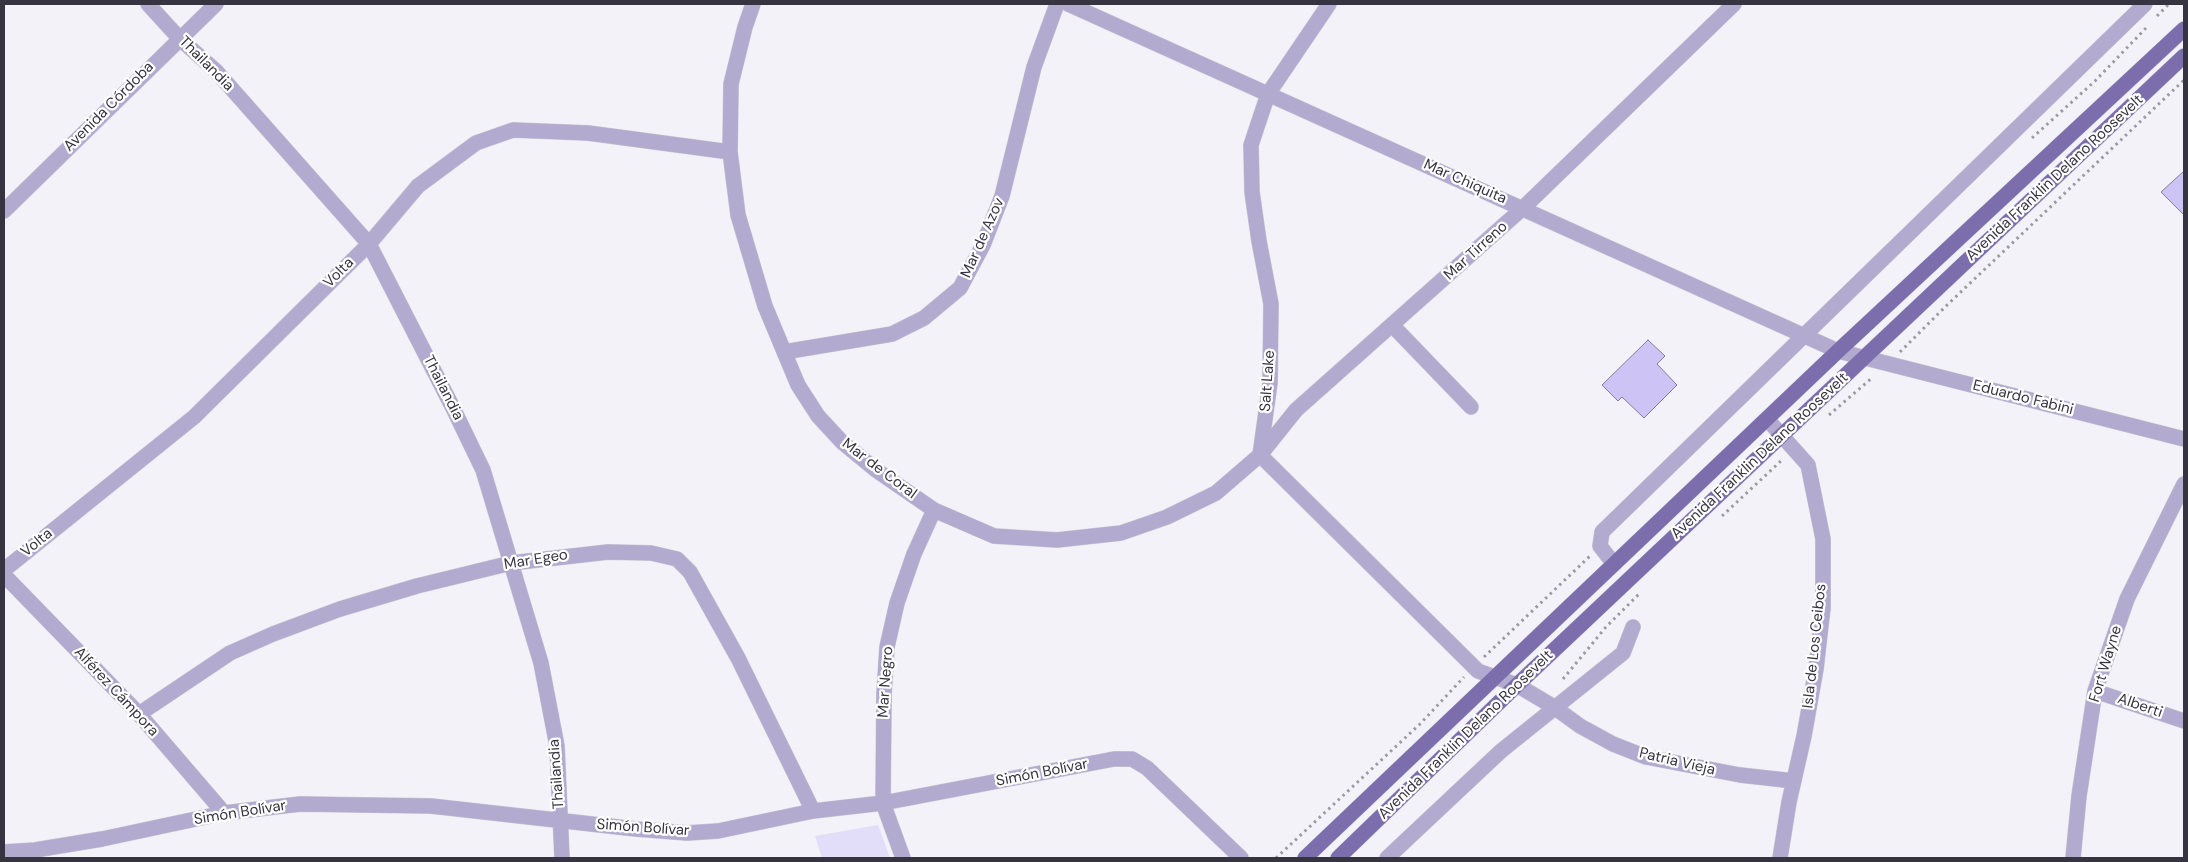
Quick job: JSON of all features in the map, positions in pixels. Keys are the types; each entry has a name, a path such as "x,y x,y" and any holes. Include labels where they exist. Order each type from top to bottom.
{"main road":[{"name":"Avenida Franklin Delano Roosevelt","path":"1305,858 1838,351 2184,29"},
{"name":"Avenida Franklin Delano Roosevelt","path":"1338,858 1517,685 2184,56"}],"street":[{"name":"Thailandia","path":"148,4 179,38 216,71 368,244 454,408 482,470 541,663 557,746 562,858"},
{"name":"Avenida Córdoba","path":"4,211 179,38 216,4"},
{"name":"Mar de Coral","path":"753,4 745,27 731,84 730,152 738,215 765,306 798,385 818,416 842,442 876,470 934,510 994,536 1057,540 1122,533 1167,517 1216,493 1260,455"},
{"name":"Mar de Azov","path":"784,352 892,334 924,318 960,288 983,245 1002,196 1034,67 1057,4"},
{"name":"Mar Chiquita","path":"1068,4 1802,335 1838,351 1863,358"},
{"name":"Salt Lake","path":"1260,455 1270,384 1271,304 1252,192 1251,145 1268,94 1329,4"},
{"name":"Mar Tirreno","path":"1260,455 1296,410 1523,208 1734,4"},
{"path":"1614,564 1600,546 1602,532 1802,335 2144,4"},
{"name":"Volta","path":"4,570 194,417 368,244 418,186 476,143 513,130 588,133 730,152"},
{"path":"1392,325 1471,407"},
{"name":"Eduardo Fabini","path":"1863,358 2184,439"},
{"name":"Isla de Los Ceibos","path":"1767,419 1783,434 1808,465 1823,539 1823,608 1816,669 1780,858"},
{"path":"1260,455 1478,671 1496,677"},
{"name":"Fort Wayne","path":"2073,858 2079,796 2095,691 2127,599 2184,484"},
{"name":"Mar Negro","path":"903,858 883,803 884,694 887,647 903,586 914,554 934,510"},
{"name":"Mar Egeo","path":"139,714 230,653 273,634 348,607 511,563 608,552 651,553 678,559 690,572 738,658 812,811"},
{"name":"Alférez Cámpora","path":"4,575 139,714 224,813"},
{"path":"1387,858 1549,703 1623,653 1633,627"},
{"name":"Patria Vieja","path":"1496,677 1517,685 1549,703 1580,726 1613,744 1646,757 1740,775 1794,780"},
{"name":"Alberti","path":"2095,691 2184,721"},
{"name":"Simón Bolívar","path":"4,852 35,850 102,839 224,813 300,804 431,806 561,822 687,833 743,827 812,811 883,803 1114,759 1132,759 1147,768 1241,858"}],"path":[{"path":"1827,417 1888,365 1945,307 2184,80"},
{"path":"1718,520 1761,481 1794,447"},
{"path":"1276,858 1420,724 1474,666 1600,546"},
{"path":"1549,703 1606,628 1640,593"}],"shaded area":[{"path":"878,825 890,858 822,858 815,836"}],"building":[{"path":"2184,171 2184,215 2161,192"},
{"path":"1648,340 1665,356 1657,364 1677,385 1644,418 1622,397 1618,401 1602,385"}]}
